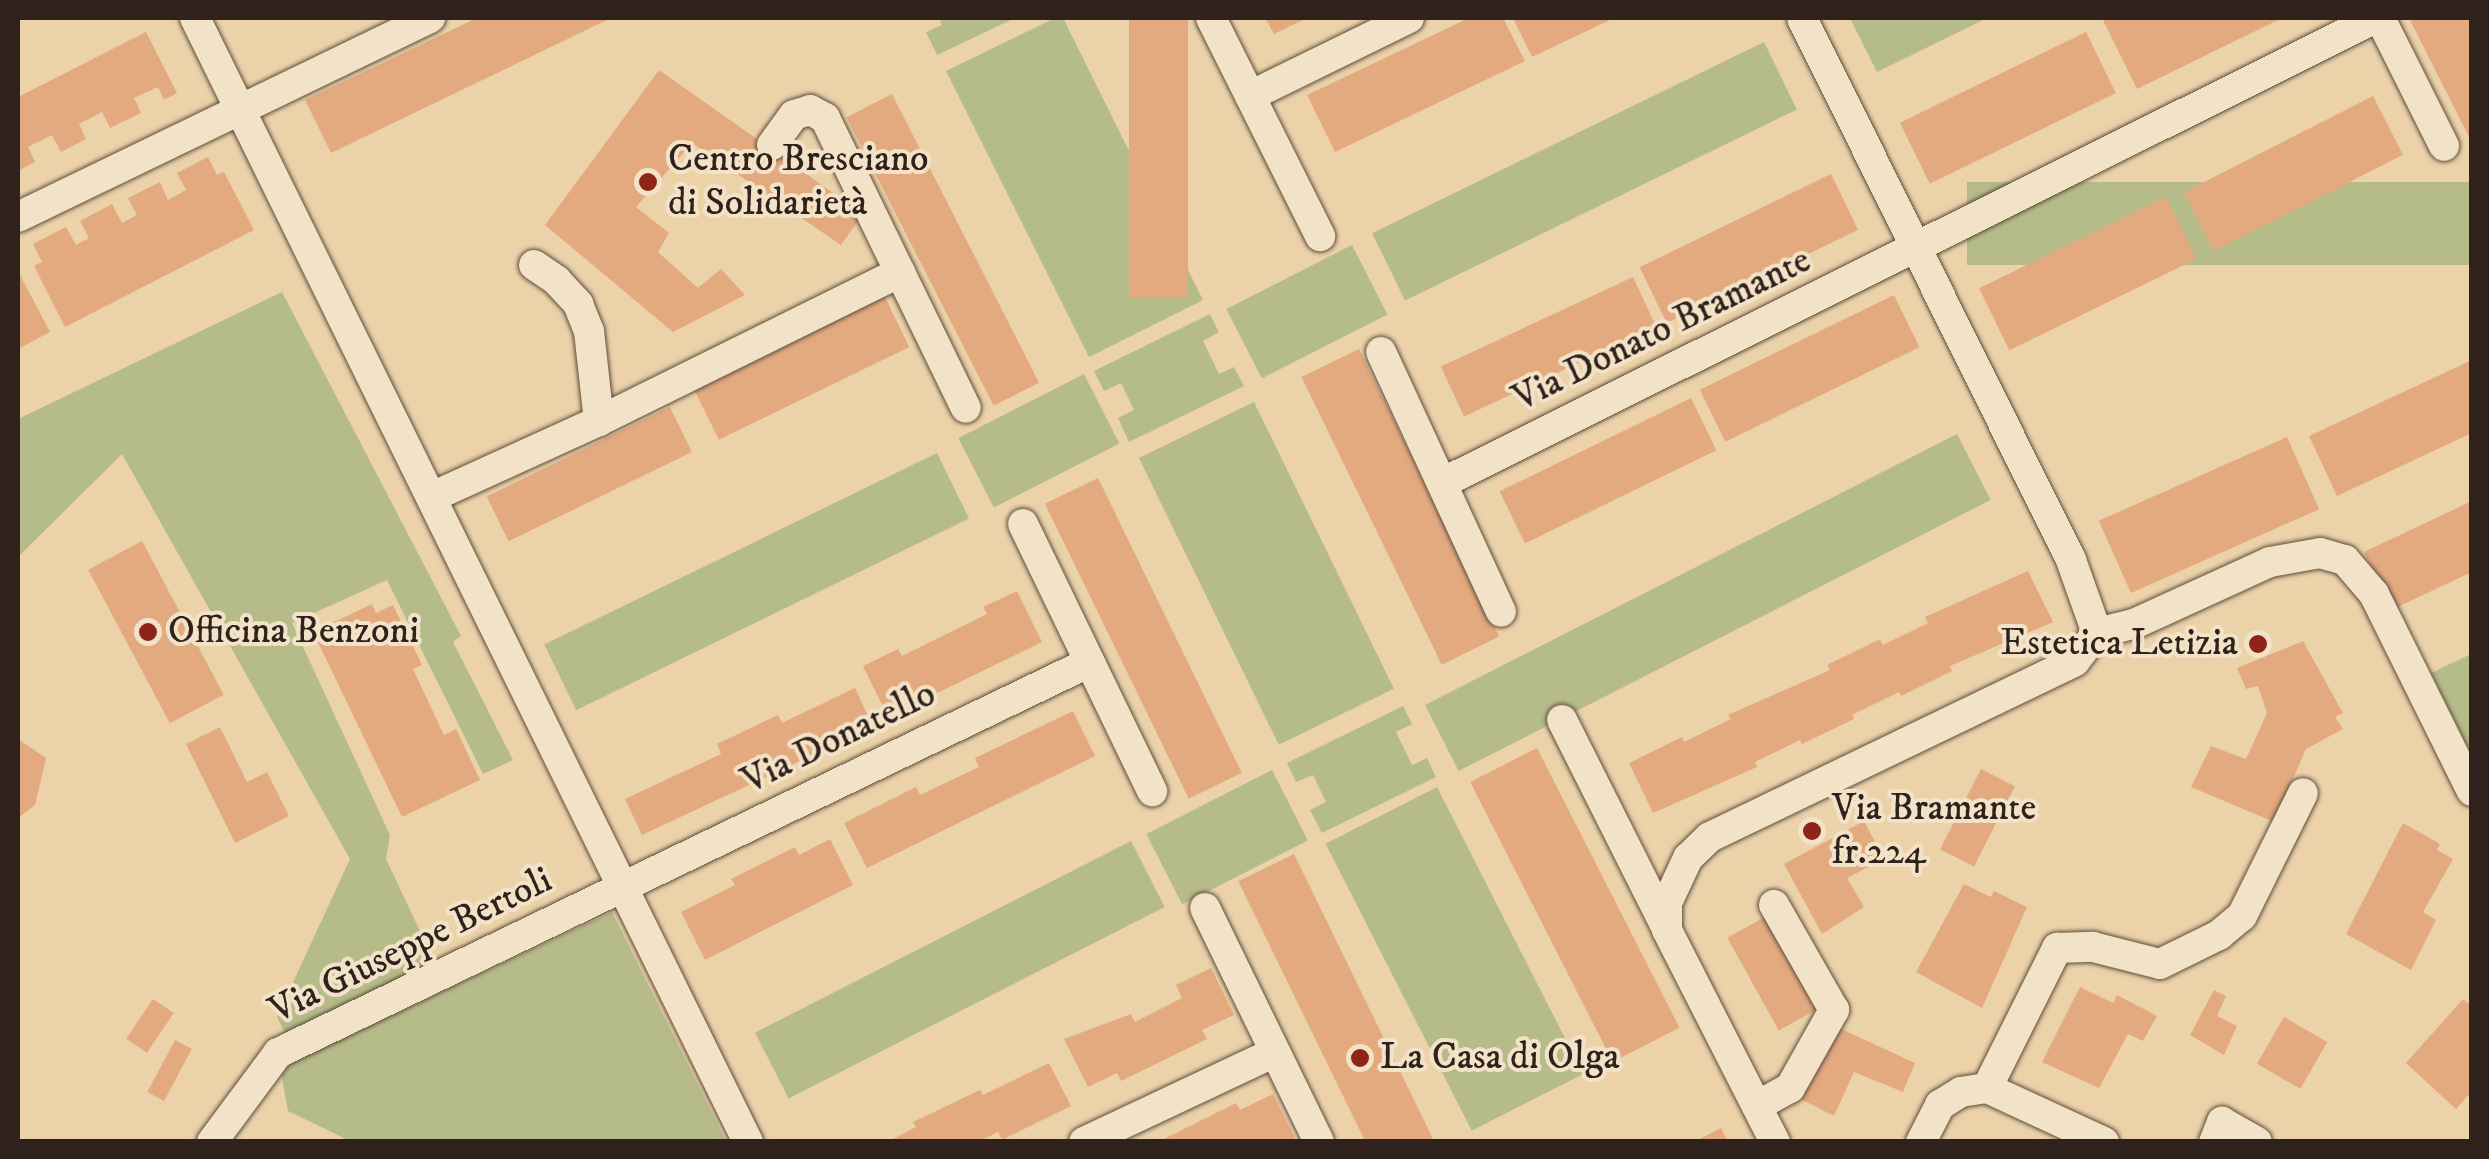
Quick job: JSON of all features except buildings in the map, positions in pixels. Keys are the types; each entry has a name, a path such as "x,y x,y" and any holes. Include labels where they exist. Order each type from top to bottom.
{"street":[{"path":"195,18 748,1142"},
{"path":"18,217 430,18"},
{"path":"1211,18 1320,236"},
{"path":"1250,96 1408,18"},
{"path":"1802,18 2071,560 2097,634"},
{"name":"Via Donato Bramante","path":"1442,483 1918,250 2378,18 2444,146"},
{"path":"772,145 794,115 810,110 825,118 966,408"},
{"path":"534,265 567,292 590,331 599,421"},
{"path":"432,498 599,421 900,272"},
{"path":"1382,352 1501,612"},
{"path":"1023,524 1152,790"},
{"path":"1667,930 1667,903 1676,877 1688,858 1710,838 2075,661 2097,634 2134,624 2270,562 2320,553 2346,560 2374,594 2472,791"},
{"name":"Via Donatello","path":"623,886 1090,662"},
{"path":"1562,720 1774,1142"},
{"path":"1987,1088 2057,948 2094,947 2160,964 2219,934 2242,916 2303,793"},
{"name":"Via Giuseppe Bertoli","path":"212,1142 278,1053 623,886"},
{"path":"1757,1106 1790,1088 1834,1010 1774,905"},
{"path":"1206,908 1319,1142"},
{"path":"1084,1142 1275,1052"},
{"path":"1921,1142 1940,1105 1961,1092 1987,1088 2104,1142"},
{"path":"2214,1142 2222,1122 2257,1142"}],"green space":[{"path":"939,18 1015,18 937,55 926,32 942,25"},
{"path":"1055,18 1063,18 1203,300 1089,357 946,71"},
{"path":"1850,18 1987,18 1877,72"},
{"path":"1764,42 1797,109 1405,301 1372,233"},
{"path":"1967,182 2471,182 2471,265 1967,265"},
{"path":"1352,245 1387,314 1262,379 1226,309"},
{"path":"282,292 461,636 453,642 513,760 483,774 387,580 292,623 390,835 386,859 436,965 287,1037 277,1017 350,859 122,454 18,557 18,419"},
{"path":"1210,314 1219,332 1203,341 1219,374 1234,367 1244,386 1129,442 1118,418 1134,410 1121,383 1104,391 1094,371"},
{"path":"1084,374 1119,443 994,508 958,438"},
{"path":"1254,402 1394,689 1279,745 1139,458"},
{"path":"1957,434 1991,500 1459,771 1425,705"},
{"path":"937,453 969,519 576,710 544,645"},
{"path":"2471,654 2471,744 2467,746 2431,673"},
{"path":"1403,706 1412,724 1396,732 1412,765 1427,758 1436,777 1322,833 1310,810 1326,802 1313,775 1296,782 1287,763"},
{"path":"1272,770 1308,840 1182,904 1146,834"},
{"path":"1437,787 1583,1074 1472,1131 1326,844"},
{"path":"1131,841 1165,907 789,1099 755,1033"},
{"path":"612,912 726,1141 350,1141 288,1111 280,1068"}],"place":[{"name":"Centro Bresciano di Solidarietà","path":"648,182"},
{"name":"Officina Benzoni","path":"148,632"},
{"name":"Estetica Letizia","path":"2258,644"},
{"name":"Via Bramante fr.224","path":"1812,831"},
{"name":"La Casa di Olga","path":"1360,1058"}]}
